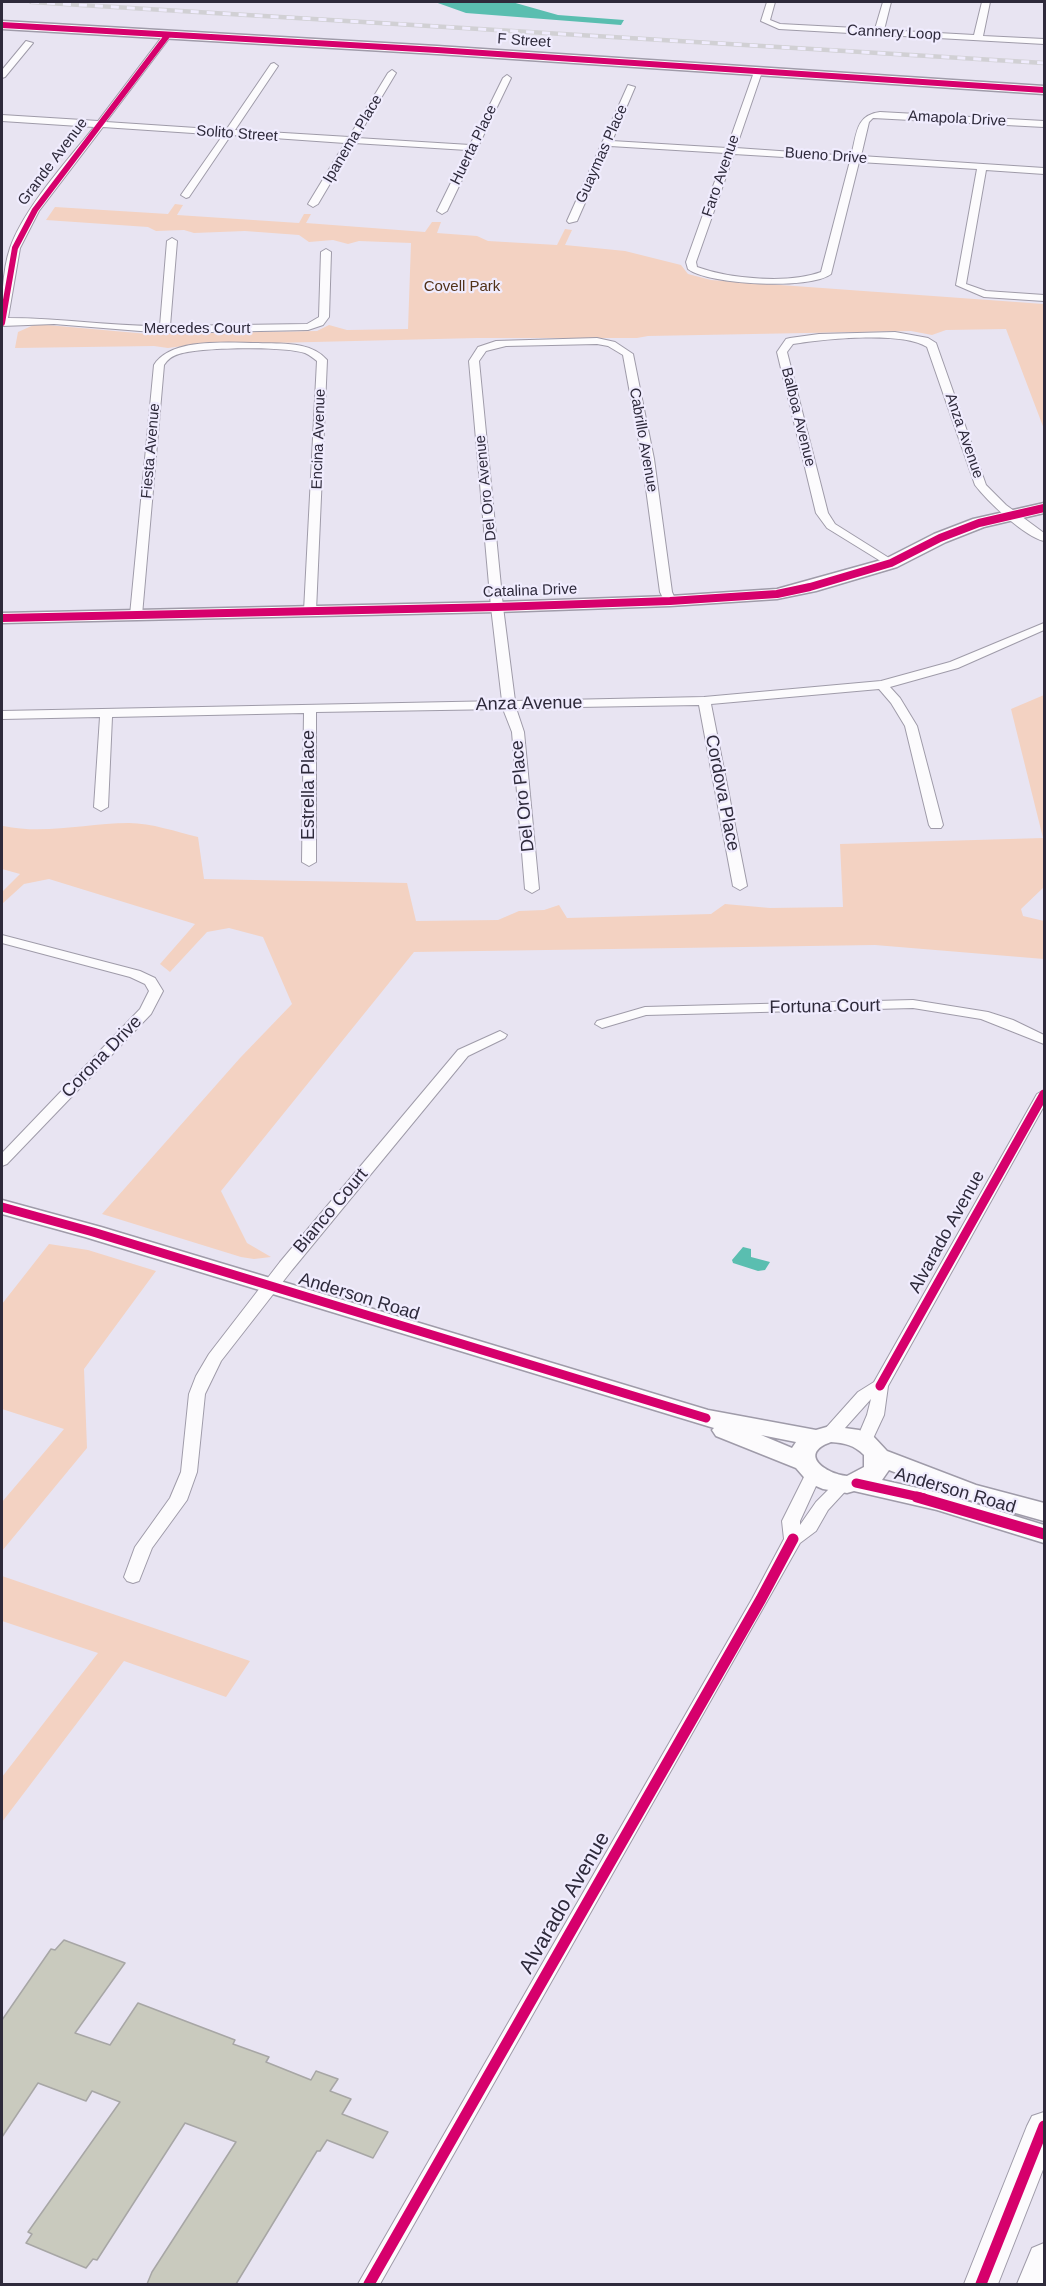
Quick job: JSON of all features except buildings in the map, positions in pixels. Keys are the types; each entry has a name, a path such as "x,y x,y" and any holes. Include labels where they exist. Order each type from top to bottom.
{"main road":[{"path":"981,2284 1044,2126"},
{"path":"1034,2284 1044,2258"}],"street":[{"path":"757,2 771,2"},
{"name":"Cannery Loop","path":"771,2 765,19 771,24 1044,42"},
{"path":"879,32 887,2"},
{"path":"978,38 986,2"},
{"name":"F Street","path":"2,25 437,50 1044,90"},
{"name":"Grande Avenue","path":"2,322 15,248 23,228 34,210 167,36"},
{"path":"2,75 29,43"},
{"path":"186,195 274,66"},
{"name":"Faro Avenue","path":"758,72 691,262 693,269 704,273 789,281 806,280 826,274 856,158"},
{"name":"Ipanema Place","path":"313,204 392,73"},
{"name":"Huerta Place","path":"442,212 507,78"},
{"name":"Guaymas Place","path":"572,221 631,87"},
{"name":"Amapola Drive","path":"856,158 865,121 870,116 1044,124"},
{"name":"Solito Street","path":"2,118 473,148"},
{"name":"Bueno Drive","path":"608,143 1044,171"},
{"path":"982,167 962,285 984,294 1044,298"},
{"path":"165,330 172,241"},
{"name":"Mercedes Court","path":"2,322 54,321 127,329 165,330 300,328 319,323 324,317 326,252"},
{"name":"Anza Avenue","path":"895,335 917,338 932,345 981,485 1012,514 1044,538"},
{"name":"Balboa Avenue","path":"891,563 831,526 822,513 782,352 790,341 800,338 895,335"},
{"name":"Cabrillo Avenue","path":"555,342 597,341 610,344 628,354 648,459 666,592 670,601"},
{"name":"Del Oro Avenue","path":"509,704 497,607 475,355 491,345 555,342"},
{"name":"Encina Avenue","path":"232,348 303,349 315,353 322,360 310,611"},
{"name":"Fiesta Avenue","path":"136,615 159,365 167,355 180,350 232,348"},
{"name":"Catalina Drive","path":"2,618 497,607 670,601 777,594 810,587 891,563 955,532 1012,514 1044,508"},
{"name":"Anza Avenue","path":"2,715 704,701 882,685 954,665 1044,626"},
{"path":"882,685 896,701 911,726 936,825"},
{"name":"Cordova Place","path":"704,701 740,886"},
{"name":"Del Oro Place","path":"509,704 518,732 532,889"},
{"name":"Estrella Place","path":"309,862 310,708"},
{"path":"101,807 106,714"},
{"name":"Corona Drive","path":"2,939 135,974 150,981 156,991 146,1011 2,1161"},
{"name":"Fortuna Court","path":"602,1024 645,1011 913,1004 983,1015 1008,1023 1044,1040"},
{"name":"Bianco Court","path":"133,1577 144,1547 178,1500 189,1472 197,1394 204,1376 270,1287 463,1053 500,1035"},
{"name":"Alvarado Avenue","path":"822,1436 864,1396 880,1386 1044,1094"},
{"name":"Anderson Road","path":"2,1207 93,1232 706,1418 822,1436"},
{"name":"Alvarado Avenue","path":"872,1449 875,1420 881,1400 880,1386"},
{"name":"Anderson Road","path":"706,1418 732,1434 808,1468"},
{"path":"822,1436 854,1437 872,1449 879,1465 874,1473 850,1484 831,1483 808,1468 803,1450 822,1436"},
{"name":"Anderson Road","path":"872,1449 957,1487 1044,1512"},
{"name":"Alvarado Avenue","path":"793,1539 791,1521 808,1468"},
{"name":"Anderson Road","path":"850,1484 940,1502 1044,1534"},
{"name":"Alvarado Avenue","path":"369,2284 756,1609 793,1539 810,1527 826,1501 850,1484"}],"green space":[{"name":"Covell Park","path":"175,204 183,205 177,215 299,223 304,214 311,214 306,223 425,232 432,222 441,222 437,233 477,236 488,241 557,245 565,229 572,230 565,245 625,251 681,265 688,274 711,280 1044,304 1044,429 1006,329 946,330 932,335 911,331 637,338 477,338 191,345 168,348 154,346 15,348 18,332 36,324 148,334 317,331 329,325 347,330 408,329 411,243 359,241 348,244 333,240 309,242 299,235 245,231 194,233 184,230 156,231 148,227 46,220 55,207 168,214"},
{"path":"1044,695 1044,887 1021,909 1023,916 1044,921 1044,959 875,945 414,952 221,1191 247,1243 271,1257 254,1259 241,1257 102,1214 240,1058 292,1004 263,937 229,928 207,932 170,972 160,964 195,924 49,879 24,884 2,904 2,892 20,874 2,869 2,823 3,826 35,829 137,823 198,837 204,879 407,883 416,921 498,920 519,911 544,910 559,905 567,918 711,914 725,904 770,908 843,907 840,844 1043,838 1011,709"},
{"path":"49,1244 88,1250 156,1271 84,1369 87,1448 2,1551 2,1502 64,1429 2,1409 2,1304"},
{"path":"2,1576 250,1661 226,1697 124,1661 2,1822 2,1777 98,1653 2,1621"}],"shaded area":[{"path":"435,2 512,2 558,15 624,20 621,25 466,13"},
{"path":"743,1247 751,1249 751,1257 770,1262 765,1270 758,1271 733,1263 732,1260"}],"railway":[{"path":"31,2 1044,63"}],"cycle path":[{"path":"2,25 437,50 1044,90"},
{"path":"2,323 15,248 35,210 167,36"},
{"path":"2,618 497,607 670,601 777,594 810,587 891,563 940,538 979,523 1044,508"},
{"path":"880,1386 1044,1094"},
{"path":"2,1207 93,1232 706,1418"},
{"path":"856,1483 940,1502 1044,1534"},
{"path":"369,2284 761,1599 793,1539"},
{"path":"981,2284 1044,2126"}]}
